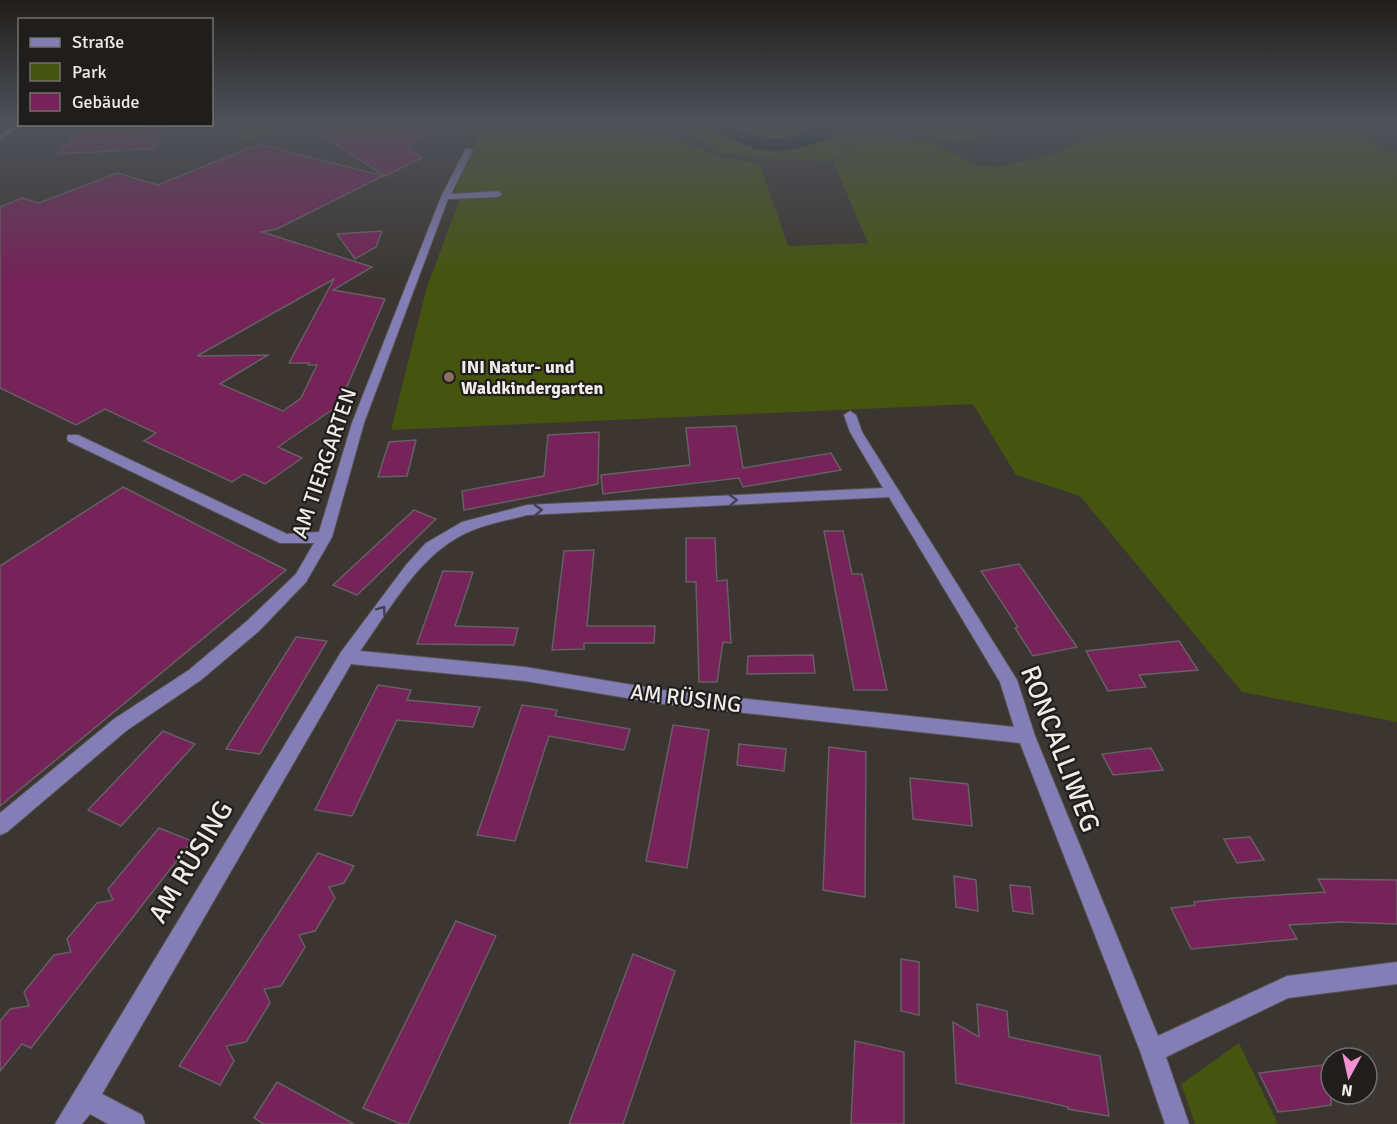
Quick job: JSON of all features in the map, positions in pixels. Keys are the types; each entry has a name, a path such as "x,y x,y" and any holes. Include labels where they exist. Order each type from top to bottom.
{"street":[{"name":"AM TIERGARTEN","path":"0,825 120,725 195,675 253,626 301,578 325,537 358,423 445,197 456,175"},
{"path":"445,197 498,194"},
{"name":"RONCALLIWEG","path":"850,415 856,432 1008,680 1026,736 1152,1051 1177,1124"},
{"path":"73,438 285,539 325,537"},
{"name":"AM RÜSING","path":"67,1124 86,1098 347,657 411,569 431,547 467,526 527,510 893,492"},
{"name":"AM RÜSING","path":"347,657 525,674 663,697 1026,736"},
{"path":"1152,1051 1287,987 1397,973"},
{"path":"86,1098 133,1124"}],"green space":[{"path":"461,175 764,175 788,246 868,243 839,175 1397,175 1397,722 1242,692 1080,496 1016,475 973,404 391,430 427,287 459,201 455,189"},
{"path":"1239,1043 1278,1124 1195,1124 1181,1084"}],"building":[{"path":"111,175 125,175 158,185 182,175 383,176 277,229 262,232 372,267 333,290 385,299 339,405 278,447 302,458 265,484 244,474 232,482 144,441 156,433 105,409 76,425 0,388 0,207 22,198 39,203","holes":["334,279 289,363 309,363 308,365 317,365 301,398 283,411 220,384 268,355 197,356"]},
{"path":"382,231 376,247 355,259 337,234"},
{"path":"736,426 743,468 831,453 841,470 743,487 739,478 603,494 601,475 690,465 686,428"},
{"path":"599,432 598,484 464,510 462,491 544,476 548,435"},
{"path":"416,440 407,476 378,477 389,442"},
{"path":"123,487 286,570 0,806 0,566"},
{"path":"414,510 436,519 357,595 333,585"},
{"path":"824,531 843,531 852,574 862,574 887,690 854,690"},
{"path":"686,538 715,538 717,581 727,580 731,643 723,642 717,682 699,682 696,582 686,582"},
{"path":"594,550 587,626 655,626 654,643 584,643 584,649 552,650 564,551"},
{"path":"1019,564 1077,647 1033,656 1015,628 1018,627 981,571"},
{"path":"443,571 473,572 455,626 518,628 514,645 417,644"},
{"path":"296,637 327,641 260,754 226,749"},
{"path":"1179,641 1198,670 1139,675 1146,687 1108,691 1086,651"},
{"path":"813,655 815,673 747,674 748,656"},
{"path":"378,685 411,690 407,700 480,707 473,727 397,720 352,816 315,810"},
{"path":"522,705 557,710 555,716 630,729 624,750 549,736 515,841 477,835"},
{"path":"673,725 709,730 687,868 646,861"},
{"path":"163,731 195,744 121,826 88,810"},
{"path":"739,744 786,749 784,771 737,765"},
{"path":"829,747 866,752 865,897 823,890"},
{"path":"1151,748 1163,770 1113,775 1102,754"},
{"path":"910,778 968,784 972,826 913,819"},
{"path":"159,828 192,841 31,1048 22,1044 0,1071 0,1021 10,1009 29,1006 24,992 54,955 71,952 67,939 97,903 113,900 108,889"},
{"path":"1250,837 1264,860 1237,863 1224,839"},
{"path":"318,853 354,866 344,883 329,887 335,898 315,931 299,935 305,947 281,986 264,989 270,1003 246,1042 226,1046 234,1061 220,1085 179,1066"},
{"path":"954,876 976,880 978,911 956,907"},
{"path":"1318,879 1397,880 1397,924 1340,922 1289,925 1297,939 1191,949 1171,908 1195,905 1194,902 1232,898 1325,892"},
{"path":"1010,885 1030,887 1033,914 1013,911"},
{"path":"456,921 496,936 408,1124 401,1124 363,1108"},
{"path":"633,954 675,971 623,1124 569,1124"},
{"path":"901,959 919,962 919,1015 901,1011"},
{"path":"977,1004 1007,1011 1009,1037 1100,1056 1109,1116 1068,1109 1068,1107 1047,1102 956,1083 953,1022 979,1037"},
{"path":"855,1041 904,1052 904,1124 851,1124"},
{"path":"1319,1066 1319,1106 1324,1106 1278,1112 1259,1073"},
{"path":"277,1082 354,1124 264,1124 254,1118"}],"place":[{"name":"INI Natur- und Waldkindergarten","path":"449,377"}]}
